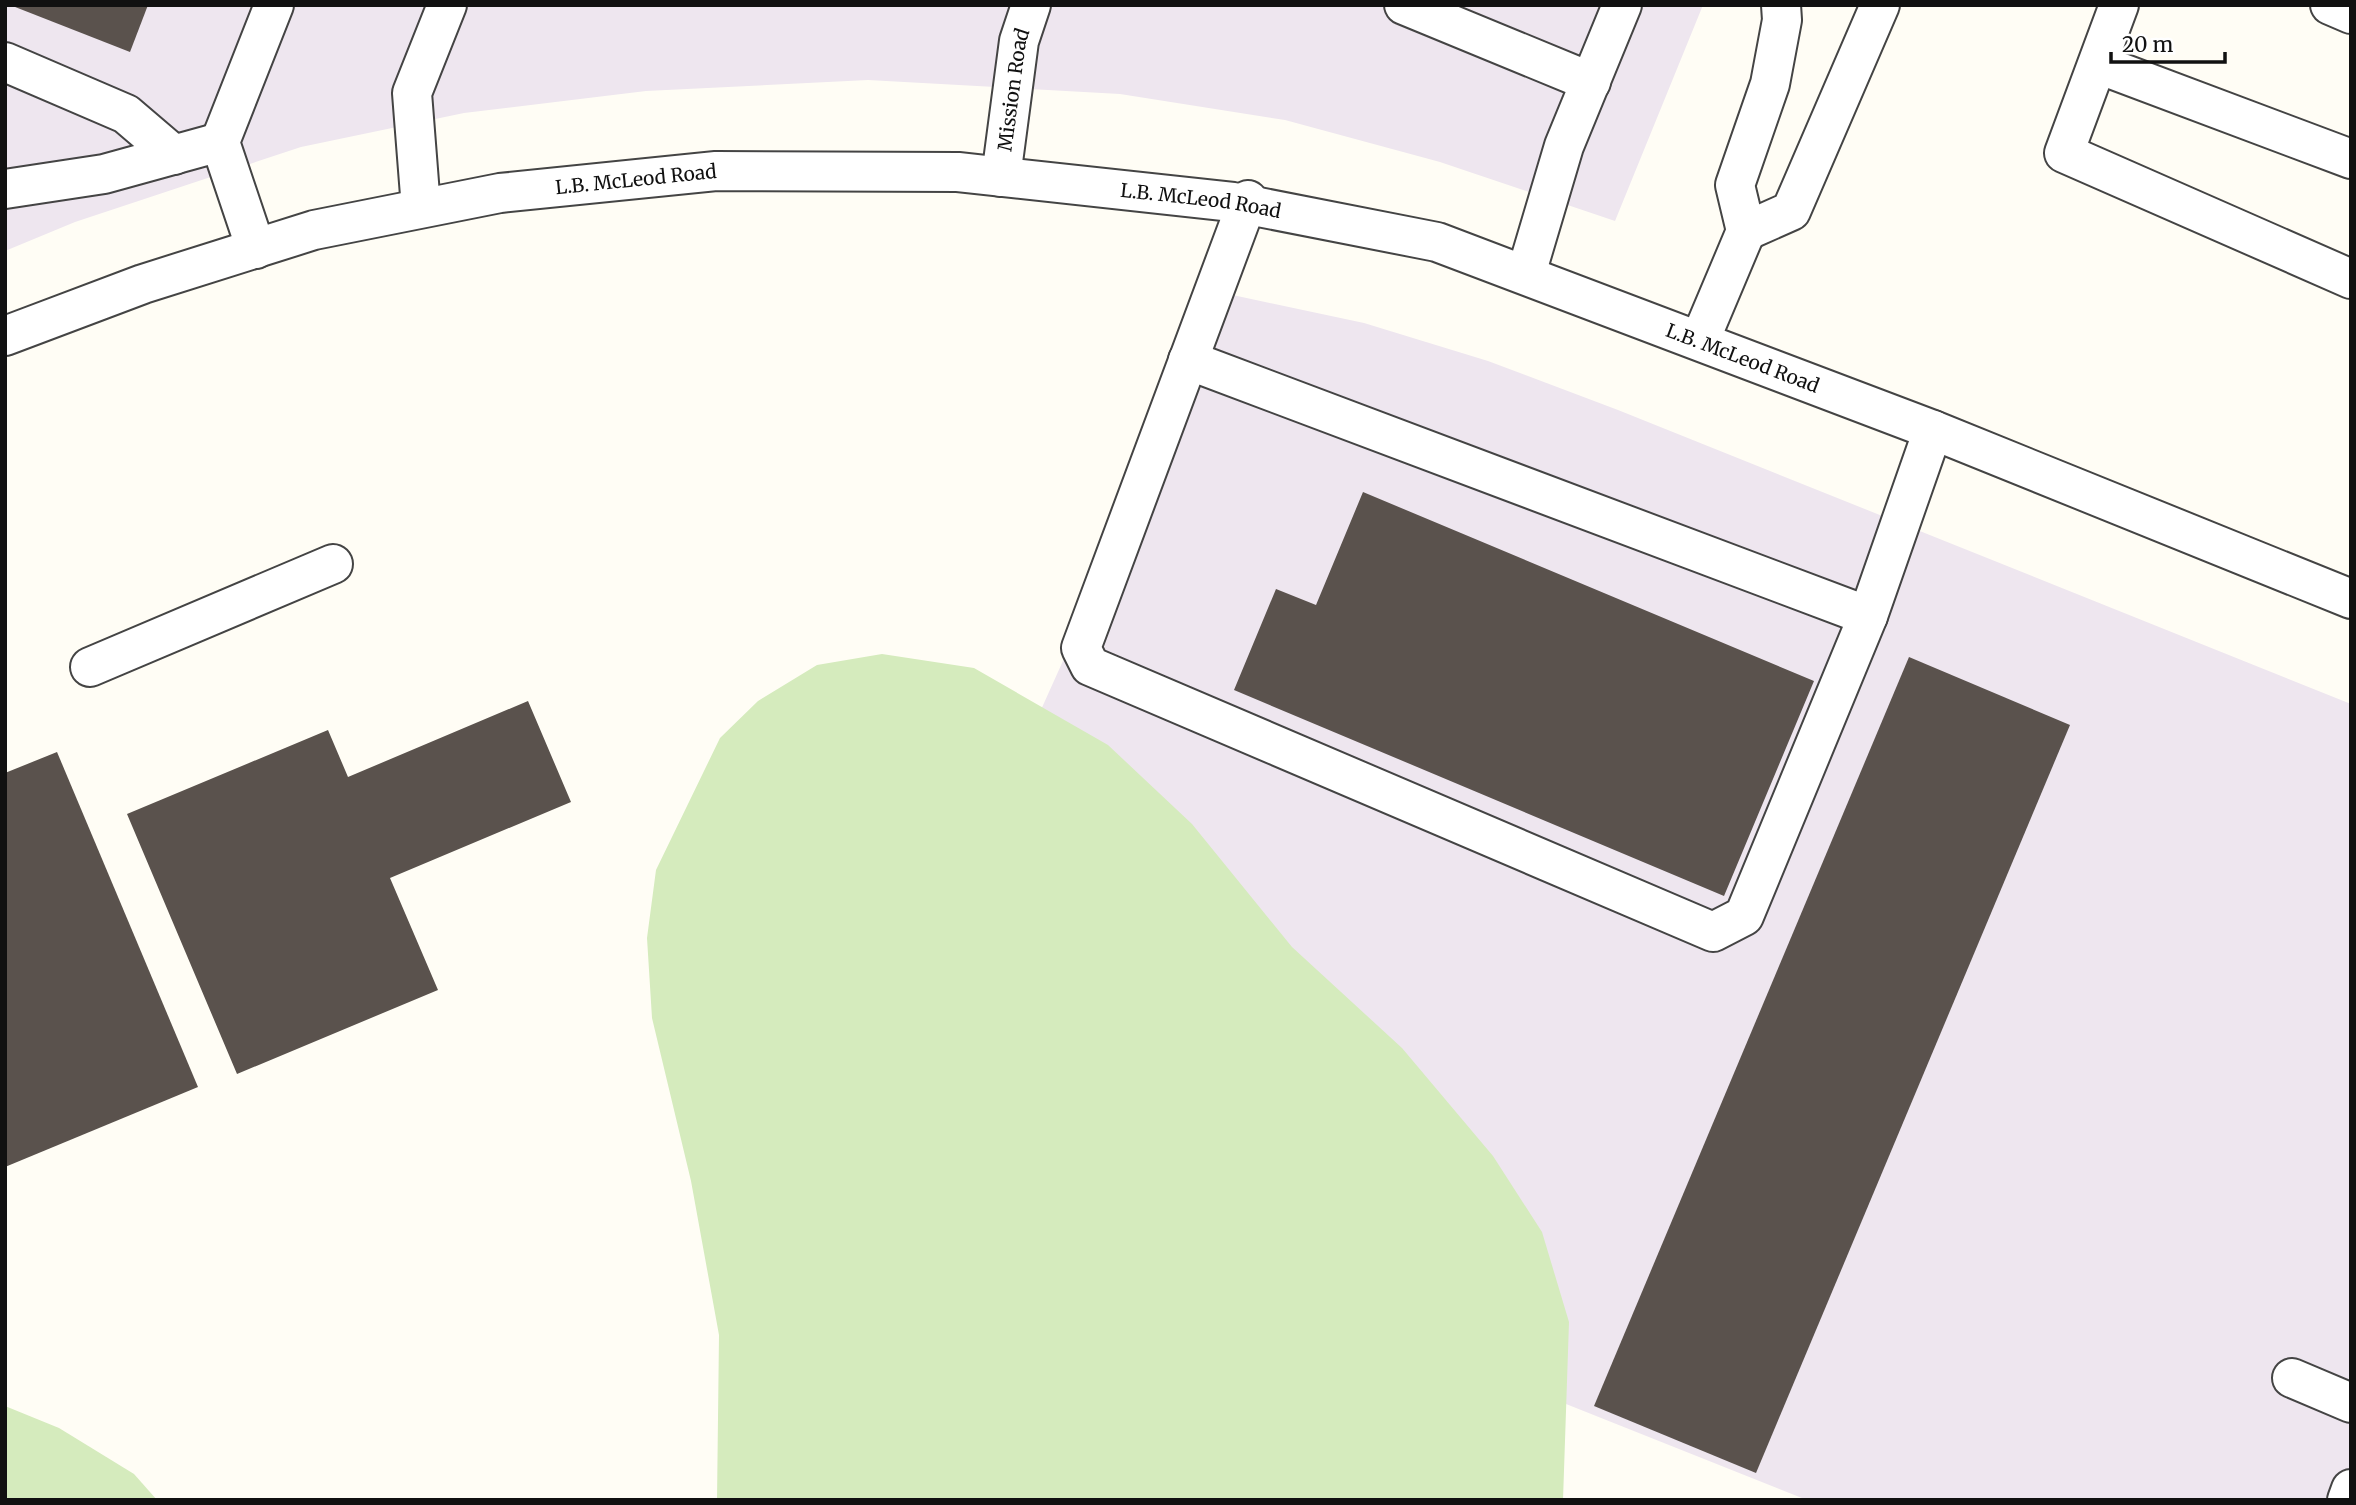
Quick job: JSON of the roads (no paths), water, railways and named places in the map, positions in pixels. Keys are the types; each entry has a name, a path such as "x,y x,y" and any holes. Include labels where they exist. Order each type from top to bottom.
{"street":[{"path":"256,249 220,142 274,5"},
{"path":"421,208 412,93 447,5"},
{"name":"Mission Road","path":"1001,177 1019,41 1031,5"},
{"path":"1404,5 1591,82"},
{"path":"1526,274 1564,146 1622,5"},
{"path":"1746,231 1791,211 1880,5"},
{"path":"2119,5 2064,153 2351,279"},
{"path":"2330,5 2351,14"},
{"path":"1700,340 1746,231 1735,185 1769,83 1783,10"},
{"path":"5,62 126,114 174,155"},
{"path":"2098,64 2351,159"},
{"path":"5,189 104,174 220,142"},
{"name":"L.B. McLeod Road","path":"5,337 143,284 314,230 500,193 716,171 958,172 1247,202 1437,242 1526,274 1933,430 2351,599"},
{"path":"1247,202 1081,648 1090,666 1713,932 1744,916 1868,616 1933,430"},
{"path":"1188,360 1868,616"},
{"path":"90,667 333,564"},
{"path":"2292,1378 2351,1403"},
{"path":"2347,1500 2351,1489"}]}
